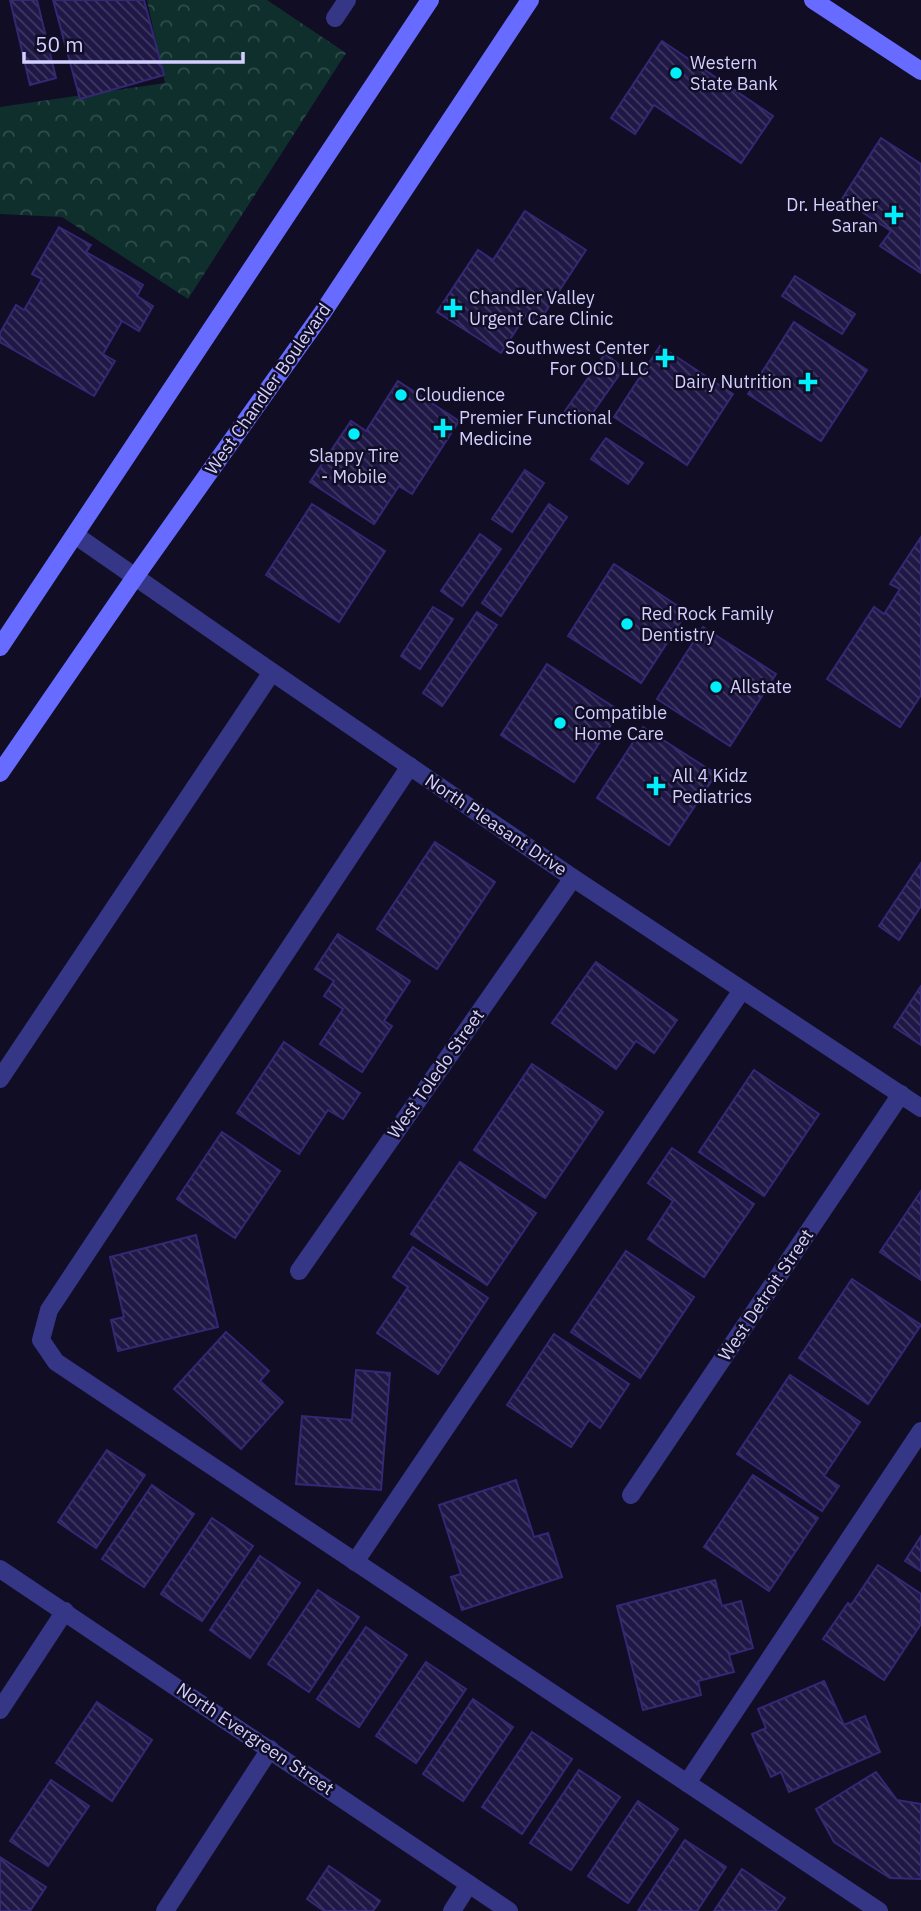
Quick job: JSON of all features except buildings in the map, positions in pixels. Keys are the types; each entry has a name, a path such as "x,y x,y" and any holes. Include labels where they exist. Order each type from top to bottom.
{"main road":[{"path":"0,647 430,0"},
{"name":"West Chandler Boulevard","path":"0,773 323,312 530,0"},
{"path":"813,0 921,71"}],"street":[{"path":"335,18 347,0"},
{"name":"North Pleasant Drive","path":"75,535 573,878 921,1108"},
{"path":"0,1079 272,672"},
{"path":"410,766 49,1310 41,1340 56,1362 879,1911"},
{"name":"West Toledo Street","path":"299,1271 573,878"},
{"path":"355,1562 742,990"},
{"name":"West Detroit Street","path":"631,1495 901,1094"},
{"path":"687,1783 921,1431"},
{"name":"North Evergreen Street","path":"0,1569 509,1911"},
{"path":"0,1710 65,1612"},
{"path":"165,1911 270,1749"},
{"path":"452,1911 470,1884"}],"green space":[{"path":"147,0 267,0 346,53 188,299 62,217 0,214 0,107 165,83"}],"place":[{"name":"Western State Bank","path":"676,73"},
{"name":"Dr. Heather Saran","path":"894,215"},
{"name":"Chandler Valley Urgent Care Clinic","path":"453,308"},
{"name":"Southwest Center For OCD LLC","path":"665,358"},
{"name":"Dairy Nutrition","path":"808,382"},
{"name":"Cloudience","path":"401,395"},
{"name":"Premier Functional Medicine","path":"443,428"},
{"name":"Slappy Tire - Mobile","path":"354,434"},
{"name":"Red Rock Family Dentistry","path":"627,624"},
{"name":"Allstate","path":"716,687"},
{"name":"Compatible Home Care","path":"560,723"},
{"name":"All 4 Kidz Pediatrics","path":"656,786"}]}
